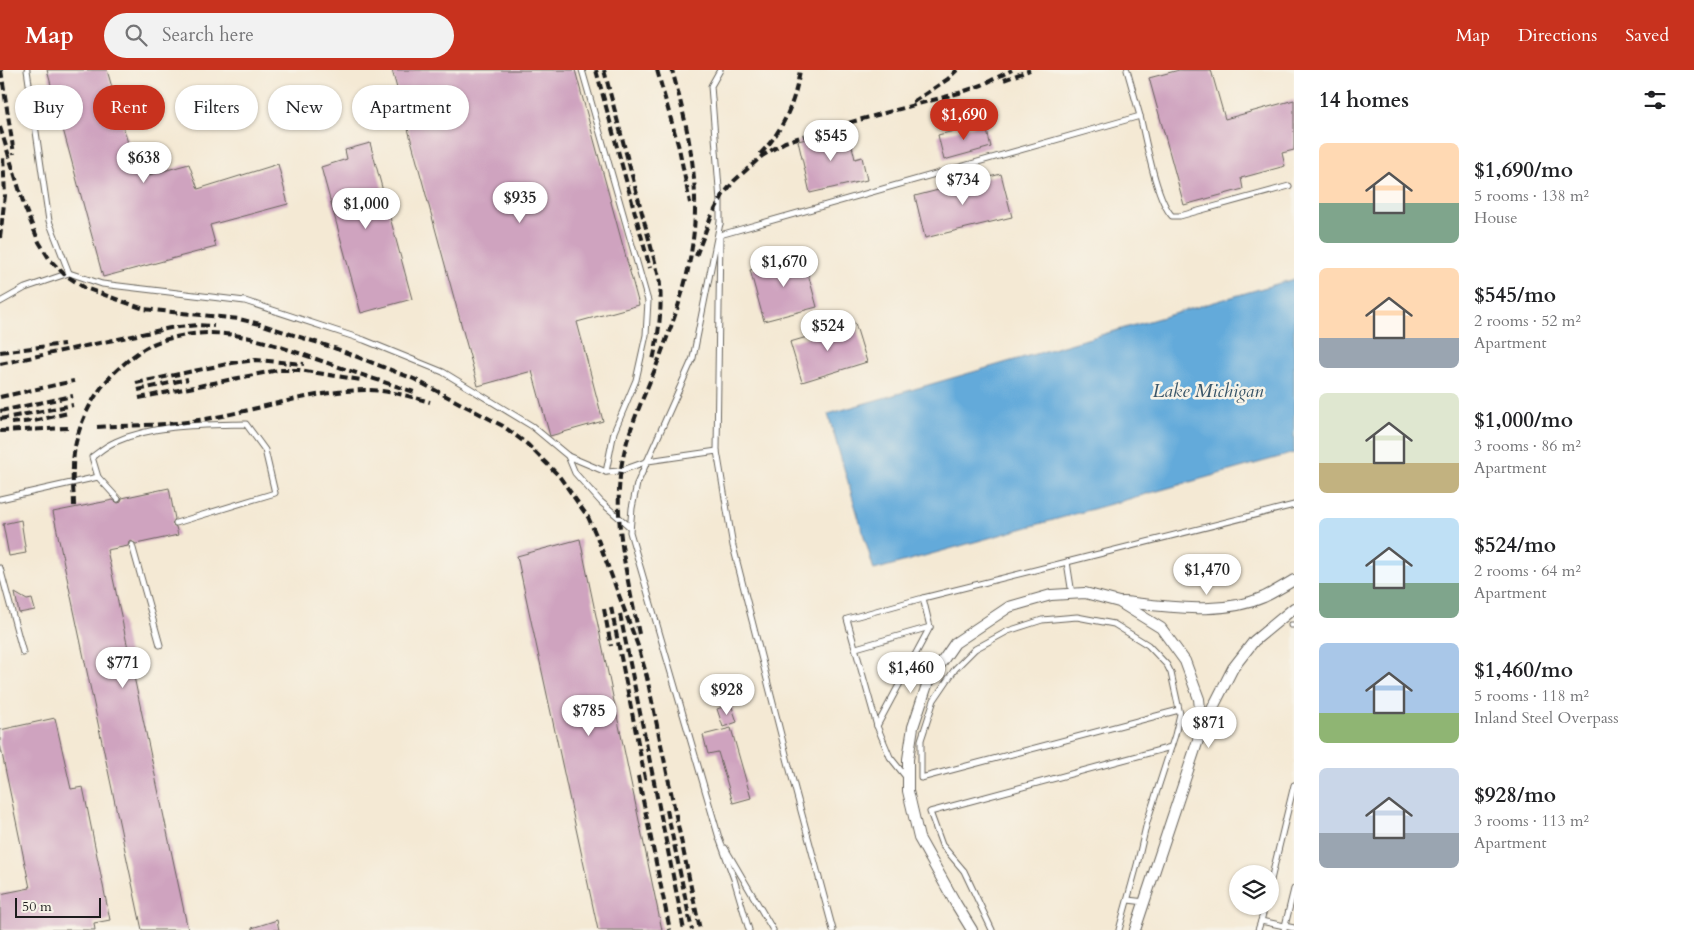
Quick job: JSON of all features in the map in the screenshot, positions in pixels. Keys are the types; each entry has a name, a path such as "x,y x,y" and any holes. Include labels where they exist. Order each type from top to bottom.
{"street":[{"path":"972,930 919,838 908,791 908,759 913,727 928,682 955,643 1009,607 1051,595 1085,593 1119,602 1200,609 1226,607 1263,597 1294,580"},
{"path":"1119,602 1160,628 1185,661 1199,699 1202,728"},
{"path":"1135,930 1202,728 1233,668 1254,640 1294,608"}],"lane":[{"path":"27,70 49,221 69,273"},
{"path":"582,70 648,301 646,336 636,380 614,432 606,472"},
{"path":"720,70 711,86 720,201 717,451 733,546 790,770 834,930"},
{"path":"1128,70 1159,193 1166,210 1172,216 1180,216 1290,186"},
{"path":"720,235 1140,116"},
{"path":"720,223 693,358 637,484 630,532 719,838 734,879 748,930"},
{"path":"0,302 25,288 69,273 102,284 245,301 364,340 443,372 532,426 568,456 606,472 620,471 648,461 717,451"},
{"path":"118,498 98,477 92,457 114,442 152,430 246,424 265,450 275,494 176,523"},
{"path":"568,456 575,474 630,527"},
{"path":"0,499 98,477"},
{"path":"908,779 890,757 877,726 847,619 923,598 1294,505"},
{"path":"132,545 160,645"},
{"path":"1067,562 1072,594"},
{"path":"0,568 23,653"},
{"path":"877,726 930,627 923,598"},
{"path":"1119,930 1146,822 1180,714 1171,674 1167,665 1148,645 1114,624 1077,617 1042,620 1008,631 975,649 955,669 934,700 921,740 921,778 1179,710"},
{"path":"856,648 930,627"},
{"path":"992,930 964,871 942,845 930,812 1171,747"},
{"path":"1275,865 1294,785"},
{"path":"719,838 773,930"},
{"path":"1285,928 1294,889"},
{"path":"1128,900 1144,902"},
{"path":"1258,930 1263,915"},
{"path":"1261,921 1285,928 1294,928"}],"water":[{"name":"Lake Michigan","path":"1294,279 1294,453 874,570 828,414"}],"building":[{"path":"47,70 107,70 111,85 93,85 93,130 124,130 138,178 189,164 198,189 278,164 288,204 210,225 216,247 103,277 63,130 83,130 83,85 51,85"},
{"path":"392,70 575,70 639,305 577,322 603,421 550,436 532,371 478,386 408,130 469,130 469,85 396,85"},
{"path":"1179,70 1211,70 1225,119 1294,100 1294,150 1282,153 1285,166 1241,178 1243,189 1184,205 1149,78"},
{"path":"985,123 991,147 944,160 938,135"},
{"path":"848,129 855,159 862,157 867,180 810,193 798,141"},
{"path":"370,143 412,299 361,313 321,167 347,159 345,150"},
{"path":"1001,174 1012,217 925,238 915,196"},
{"path":"803,255 817,307 764,321 750,270"},
{"path":"855,323 867,362 802,382 790,342"},
{"path":"169,488 175,519 172,524 176,527 178,535 136,544 131,541 128,546 107,550 188,930 142,930 53,512 113,500 118,503 121,502 122,498"},
{"path":"21,520 26,553 9,556 3,524"},
{"path":"580,539 662,930 598,930 517,556"},
{"path":"15,593 27,600 32,599 35,610 19,613"},
{"path":"731,704 737,722 723,727 717,709"},
{"path":"55,718 71,789 83,787 110,920 94,923 95,930 0,930 0,894 30,888 0,744 0,730"},
{"path":"731,728 751,798 733,803 718,752 708,754 703,735"},
{"path":"277,920 279,930 252,930 252,928"}],"railway":[{"path":"1,70 14,154"},
{"path":"596,70 650,268"},
{"path":"604,70 659,277 661,297 660,318 653,360"},
{"path":"657,70 679,148 690,203"},
{"path":"639,634 626,573 620,531 619,490 621,469 633,423 679,303 689,266 694,229 695,206 692,160 684,115 672,70"},
{"path":"760,154 775,136 787,115 795,93 800,70"},
{"path":"913,102 948,79 957,70"},
{"path":"696,256 711,217 723,195 734,181 762,156 785,142 829,128 959,93 982,85 1012,70"},
{"path":"1004,80 1030,70"},
{"path":"0,127 25,208 39,242 50,260 64,274 85,288 144,309 239,319 337,349 414,379 503,426 527,444 559,476 588,517 638,646 648,680"},
{"path":"0,238 5,195 3,155"},
{"path":"0,364 170,328 198,325 214,326"},
{"path":"74,506 74,455 76,441 85,415 99,391 121,367 133,356 160,341 195,334 230,334 281,347 417,393"},
{"path":"0,352 64,344"},
{"path":"136,383 232,363 256,360 304,364"},
{"path":"139,398 278,370 299,370 361,380"},
{"path":"138,390 188,379"},
{"path":"0,397 74,381"},
{"path":"97,427 181,423 236,413 300,398 344,391 382,391 430,402"},
{"path":"0,411 73,396"},
{"path":"0,419 73,405"},
{"path":"11,423 34,421 68,413"},
{"path":"0,431 68,428"},
{"path":"611,607 646,783"},
{"path":"604,609 611,646"},
{"path":"620,614 684,930"},
{"path":"646,673 700,930"},
{"path":"638,776 670,930"},
{"path":"667,810 692,930"}]}
